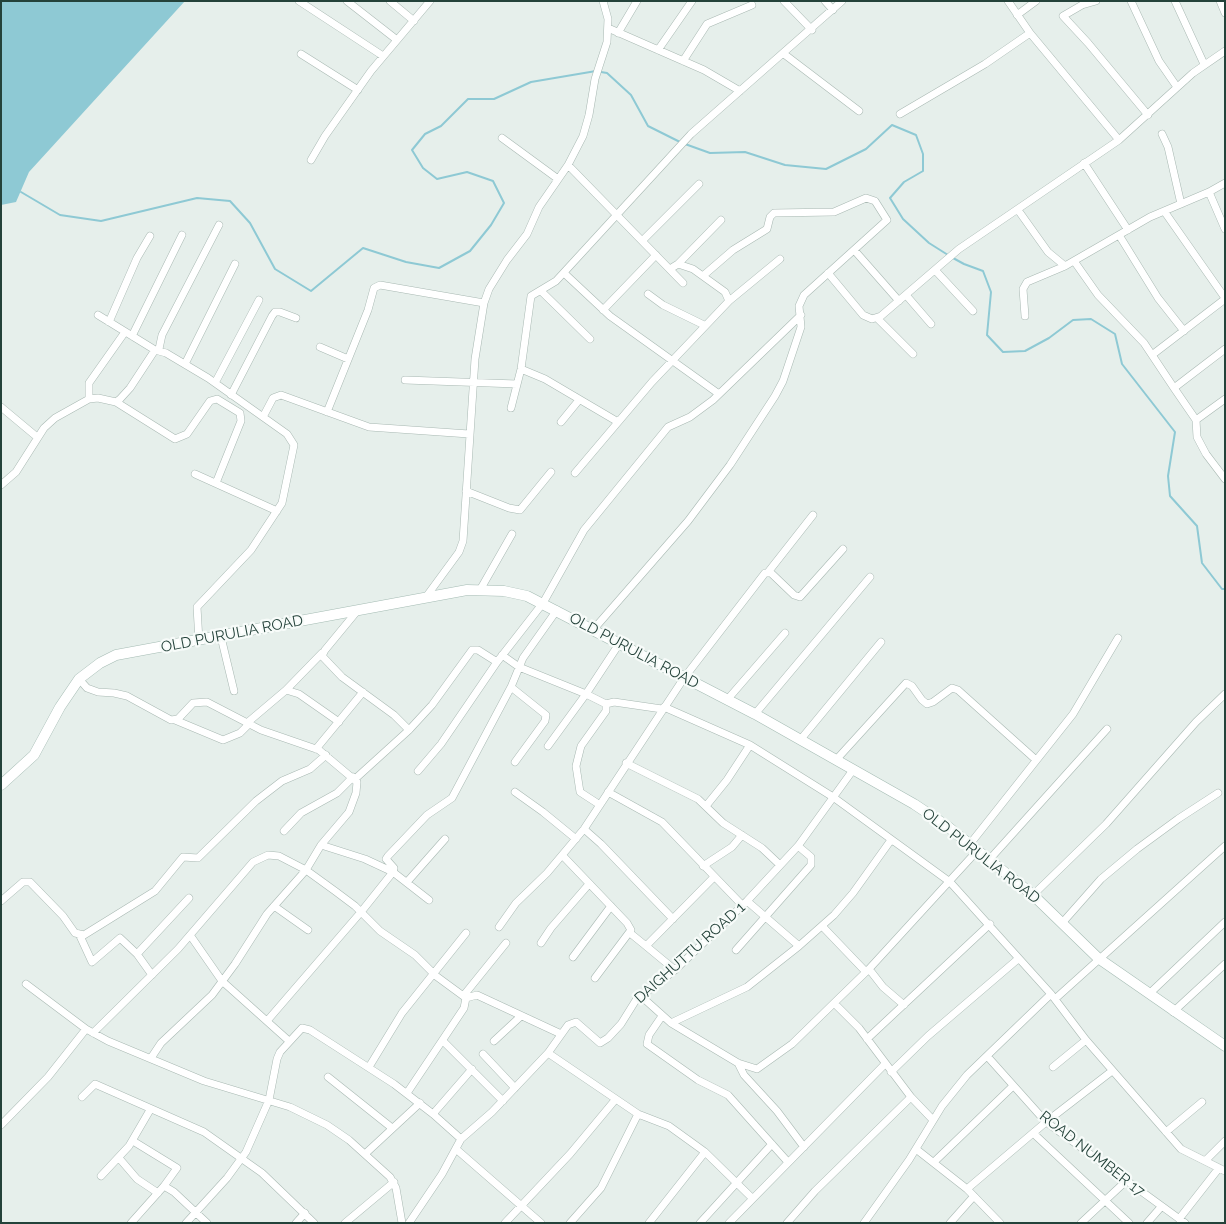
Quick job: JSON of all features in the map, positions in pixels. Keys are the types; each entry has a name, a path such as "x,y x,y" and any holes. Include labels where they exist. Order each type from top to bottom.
{"main road":[{"name":"OLD PURULIA ROAD","path":"1,785 34,755 60,707 79,679 100,663 116,655 221,637 426,596 480,590 527,596 544,603 755,714 914,804 974,848 1032,895 1098,958 1225,1046"}],"street":[{"path":"299,1 384,56"},
{"path":"347,1 397,40"},
{"path":"390,1 414,21"},
{"path":"311,160 329,130 358,90 430,1"},
{"path":"426,596 462,547 469,434 484,303 489,289 507,260 527,234 539,206 568,166 586,126 595,79 602,58 608,28 607,9 603,1"},
{"path":"618,32 637,1"},
{"path":"658,50 692,1"},
{"path":"784,1 812,30"},
{"path":"825,1 833,10"},
{"path":"511,408 521,369 529,300 564,273 691,134 812,30 842,1"},
{"path":"1008,1 1030,33 1120,140"},
{"path":"1017,15 1036,1"},
{"path":"1096,1 1082,5 1063,16 1148,115"},
{"path":"1131,1 1159,61 1177,87"},
{"path":"1175,1 1204,64"},
{"path":"1220,1 1225,13"},
{"path":"683,61 708,24 752,5"},
{"path":"608,28 714,75 740,92"},
{"path":"900,114 985,64 1030,33"},
{"path":"877,318 960,248 1120,140 1177,87 1204,64 1225,50"},
{"path":"301,54 358,90"},
{"path":"784,54 859,111"},
{"path":"1162,134 1168,148 1181,204"},
{"path":"502,138 558,179"},
{"path":"1084,163 1128,230"},
{"path":"568,166 683,283"},
{"path":"1025,316 1023,289 1027,282 1065,266 1164,211 1210,192 1225,183"},
{"path":"642,241 699,184"},
{"path":"1210,192 1225,229"},
{"path":"594,630 688,521 730,465 776,396 783,381 800,328 800,306 804,294 855,251 887,220 871,198 866,198 834,212 771,215 766,229 733,250 704,275"},
{"path":"1018,210 1048,252 1065,266"},
{"path":"1152,356 1225,298 1164,211"},
{"path":"670,269 678,264 721,220"},
{"path":"116,402 130,388 157,350 162,335 219,225"},
{"path":"132,336 182,235"},
{"path":"1119,235 1158,298 1184,331"},
{"path":"109,322 137,258 150,236"},
{"path":"855,251 899,301"},
{"path":"603,310 656,256"},
{"path":"575,473 704,325 780,259"},
{"path":"1074,261 1098,295 1131,328 1152,356 1196,420 1197,437 1206,454 1225,479"},
{"path":"185,364 235,264"},
{"path":"678,264 685,265 704,275 725,292 729,302"},
{"path":"935,270 973,311"},
{"path":"564,273 603,310 719,394"},
{"path":"828,273 863,315 877,318 913,354"},
{"path":"327,412 374,288 380,286 484,303"},
{"path":"541,291 590,338"},
{"path":"648,294 663,305 704,325"},
{"path":"906,295 931,324"},
{"path":"215,383 260,300"},
{"path":"231,395 272,316 276,312 280,312 296,318"},
{"path":"98,315 215,383 287,434 294,445 285,492 277,511 251,550 197,607 199,641"},
{"path":"418,771 441,744 502,655 544,603 584,530 668,427 690,417 719,394 801,315"},
{"path":"89,399 89,383 125,332"},
{"path":"320,348 348,359"},
{"path":"1174,388 1225,349"},
{"path":"521,369 546,379 618,422"},
{"path":"404,380 517,384"},
{"path":"263,417 277,395 369,427 469,434"},
{"path":"1,485 20,467 37,437 55,418 89,399 98,398 116,402 175,439 186,434 210,400 217,400 240,413 241,421 216,483"},
{"path":"1196,420 1225,399"},
{"path":"561,422 579,400"},
{"path":"1,407 37,437"},
{"path":"466,491 509,508 520,510 551,472"},
{"path":"195,474 277,511"},
{"path":"499,927 516,902 563,856 584,829 684,678 765,572 769,571 814,515"},
{"path":"480,590 512,534"},
{"path":"769,571 794,595 800,597 843,550"},
{"path":"755,714 870,577"},
{"path":"79,679 87,688 98,692 114,692 127,696 175,720 224,740 240,733 286,690 322,653 358,610"},
{"path":"267,1021 393,872 394,868 386,859 388,856 427,815 452,798 530,647 557,610"},
{"path":"727,700 785,633"},
{"path":"221,637 234,691"},
{"path":"642,997 671,1023 738,1064 752,1069 763,1067 792,1044 868,970 950,882 1036,759 1073,714 1118,638"},
{"path":"801,739 880,642"},
{"path":"548,746 619,644"},
{"path":"284,831 301,813 337,793 409,730 432,705 472,650 478,650 497,662"},
{"path":"322,653 324,659 342,677 394,714 409,730"},
{"path":"502,655 519,667 606,704 614,702 662,709 664,707 750,745 833,797 950,882 990,924 1018,959 1053,996 1086,1040 1181,1149 1222,1169 1182,1221"},
{"path":"836,760 906,683 912,686 927,704 933,702 952,688 958,690 1036,759"},
{"path":"511,687 546,716 545,722 515,762"},
{"path":"286,690 299,694 339,722"},
{"path":"316,748 363,692"},
{"path":"1032,895 1106,824 1196,722 1225,694"},
{"path":"151,1058 161,1043 202,1005 222,981 274,906 306,870 319,848 352,806 356,793 354,778 316,748 248,724 201,701 190,705 175,720"},
{"path":"600,805 580,792 576,766 581,746 606,711 606,704"},
{"path":"989,860 1107,729"},
{"path":"706,806 727,780 750,745"},
{"path":"80,936 92,931 154,891 183,857 198,858 239,817 273,788 310,769 326,755"},
{"path":"626,763 687,792 724,823 780,865"},
{"name":"DAIGHUTTU ROAD 1","path":"409,1223 430,1193 461,1139 503,1101 548,1053 572,1022 576,1022 596,1041 604,1042 642,997 675,970 745,904 798,846 853,770"},
{"path":"515,792 576,839"},
{"path":"608,792 662,822 714,877 745,904 766,917 800,946"},
{"path":"1062,922 1101,879 1137,849 1218,793"},
{"path":"584,829 601,844 673,919"},
{"path":"703,866 727,851 742,835"},
{"path":"408,882 444,839"},
{"path":"671,1023 747,987 800,946 853,893 891,840"},
{"path":"736,950 812,862 810,857 798,846"},
{"path":"864,1223 916,1149 933,1120 967,1075 1053,996 1225,846"},
{"path":"319,848 365,859 393,872 429,900"},
{"path":"1,1125 90,1031 152,975 190,935 238,877 261,857 268,855 287,858 306,870 361,912 373,925 415,955 433,973 465,996 477,995 562,1034"},
{"path":"563,856 630,926 630,933 595,978"},
{"path":"646,946 714,877"},
{"path":"1,901 26,880 80,936 92,962 120,938 137,954 152,975"},
{"path":"542,943 551,928 589,884"},
{"path":"137,954 188,898"},
{"path":"274,906 308,930"},
{"path":"573,957 611,906"},
{"path":"1149,994 1225,922"},
{"path":"867,1039 990,924"},
{"path":"822,926 868,970 883,988 904,1005"},
{"path":"369,1067 402,1013 466,933"},
{"path":"630,933 675,970"},
{"path":"190,935 222,981 289,1041"},
{"path":"407,1093 464,1008 465,996 506,943"},
{"path":"891,1072 928,1036 1018,959"},
{"path":"1174,1012 1225,964"},
{"path":"26,984 90,1031 204,1081 290,1107 327,1125 364,1154 394,1182 402,1223"},
{"path":"834,1003 867,1039 911,1097 933,1120"},
{"path":"494,1041 521,1016"},
{"path":"662,1016 649,1036 647,1044 698,1080 728,1095 787,1161"},
{"path":"186,1223 242,1158 269,1100 276,1059 298,1031 305,1028 369,1067 407,1093 461,1139"},
{"path":"1053,1067 1086,1040"},
{"path":"443,1041 503,1101"},
{"path":"548,1053 638,1114 669,1126 705,1152 752,1198"},
{"path":"483,1054 515,1088"},
{"name":"ROAD NUMBER 17","path":"987,1056 1046,1122 1125,1182 1182,1221"},
{"path":"738,1064 744,1075 777,1111 804,1147"},
{"path":"729,1223 787,1161 804,1147 885,1064"},
{"path":"433,1114 472,1069"},
{"path":"967,1189 1046,1122 1112,1071"},
{"path":"328,1077 392,1128"},
{"path":"82,1097 95,1084 150,1110 204,1132 262,1173 314,1223"},
{"path":"934,1162 1014,1086"},
{"path":"787,1223 815,1191 911,1097"},
{"path":"505,1223 574,1149 615,1100"},
{"path":"1166,1132 1202,1102"},
{"path":"364,1154 420,1103"},
{"path":"101,1176 133,1141 150,1110"},
{"path":"570,1223 605,1181 638,1114"},
{"path":"1033,1133 1129,1223"},
{"path":"131,1223 164,1186 177,1168 133,1141"},
{"path":"1206,1160 1225,1141"},
{"path":"700,1223 735,1182 772,1144"},
{"path":"456,1149 541,1223"},
{"path":"916,1149 967,1189 995,1221"},
{"path":"649,1223 705,1152"},
{"path":"119,1158 137,1179 158,1193"},
{"path":"345,1223 394,1182"},
{"path":"1081,1223 1125,1182"},
{"path":"164,1186 174,1192 207,1223"},
{"path":"950,1223 974,1196"},
{"path":"1147,1223 1161,1207"},
{"path":"296,1223 305,1213"}],"water":[{"path":"1,1 185,1 29,172 16,202 1,205"}],"waterway":[{"path":"21,192 60,215 101,221 197,198 230,201 250,223 275,269 311,291 363,248 406,262 439,268 470,251 491,225 504,203 493,181 467,172 437,179 423,168 412,150 425,134 441,126 468,99 494,99 531,82 596,71"},
{"path":"601,72 607,73 631,95 648,126 680,142"},
{"path":"685,144 710,153 745,152 785,165 826,169 866,149 892,125 916,135 923,154 923,171 904,182 890,198 903,219 929,243 948,255"},
{"path":"953,258 983,271 991,292 987,335 1003,352 1025,351 1049,338 1073,320 1091,319 1115,334 1122,364 1175,432 1168,476 1170,496 1197,526 1202,563 1222,589 1225,589"}]}
